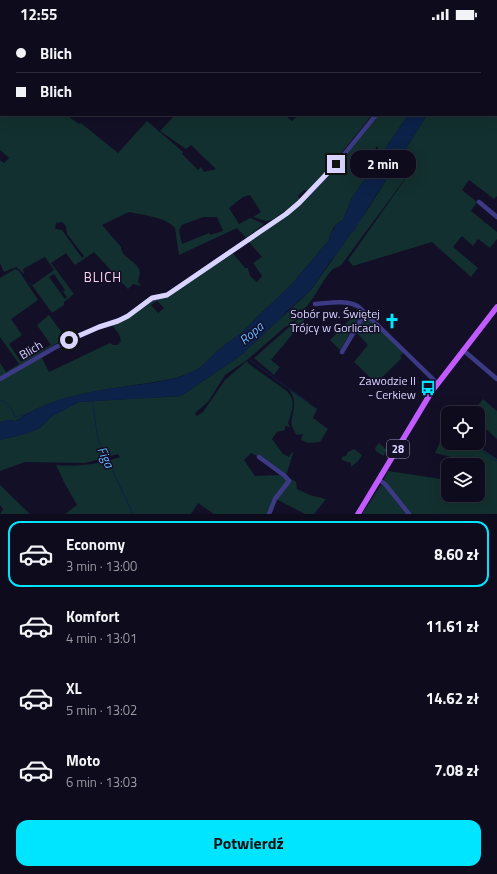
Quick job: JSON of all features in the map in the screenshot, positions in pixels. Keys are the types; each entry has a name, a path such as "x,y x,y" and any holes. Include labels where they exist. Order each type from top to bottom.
{"main road":[{"name":"28","path":"358,514 437,383 497,307"}],"street":[{"name":"Blich","path":"0,379 62,344 128,316 152,298 167,295 286,214 299,203 330,171 375,116"},
{"path":"479,202 497,217"},
{"path":"315,304 350,303 360,307 437,383"},
{"path":"342,352 365,313"},
{"path":"463,350 497,379"},
{"path":"260,457 285,476 289,481 275,499 269,514"},
{"path":"379,480 385,484 410,514"}],"green space":[{"path":"0,116 67,116 79,124 81,123 118,153 147,121 183,152 182,154 198,170 201,167 204,172 216,169 191,145 186,149 160,131 174,116 286,116 292,121 297,116 371,116 339,156 307,191 304,190 298,196 300,200 272,220 266,221 253,217 261,212 250,195 243,197 229,208 239,224 250,218 264,224 246,238 237,228 179,255 175,228 166,221 147,215 129,212 102,225 121,247 124,254 139,268 140,272 138,282 141,286 133,284 128,289 94,252 75,265 66,253 51,263 74,294 64,302 64,305 52,313 29,281 33,285 54,270 45,257 23,269 24,274 16,267 4,272 0,263 0,160 4,163 9,158 0,150","holes":["203,217 217,217 223,231 210,235 209,233 182,244 179,230 182,225","62,222 66,226 67,234 84,256 82,258 62,230 55,229 56,223","54,274 65,290 63,292 67,297 65,299 49,277"]},
{"path":"377,116 407,116 352,198 343,220 333,228 329,240 291,285 245,330 224,345 207,362 192,372 184,375 153,382 85,393 56,401 29,413 16,421 9,420 0,422 0,381 41,356 49,372 110,343 113,345 118,345 121,341 119,334 112,325 155,300 167,298 167,296 231,251 245,268 248,268 250,276 257,282 262,276 253,263 262,257 248,241 293,210","holes":["377,146 378,149 363,172 362,171","157,301 164,308 158,313 151,305"]},
{"path":"426,116 497,116 497,196 494,199 469,180 462,190 477,202 471,211 497,232 497,239 490,248 478,239 473,246 462,236 453,247 478,268 471,277 432,242 353,266 348,260 416,164 342,264 333,269 328,275 307,306 303,310 299,309 300,313 296,320 291,322 290,325 285,327 247,360 225,375 208,402 195,413 197,416 203,412 225,380 247,361 288,392 293,403 288,423 290,427 285,426 285,430 277,432 272,439 283,454 289,457 292,452 293,453 287,473 285,474 260,455 257,456 251,453 244,460 255,476 279,475 283,476 287,482 268,514 214,514 198,503 191,514 65,514 77,505 56,465 72,466 97,463 120,457 118,454 85,463 25,462 0,471 0,440 28,433 40,428 52,416 79,402 181,396 241,355 311,290 368,209"},
{"path":"15,269 19,271 38,300 11,319 22,335 9,344 21,362 51,345 37,325 49,315 66,338 0,377 0,363 6,372 19,364 0,337 0,278"},
{"path":"358,308 362,313 340,350 330,340 358,311"},
{"path":"303,315 306,318 271,360 280,367 274,375 254,358"},
{"path":"364,318 369,319 404,352 400,356 402,358 376,383 354,362 368,345 356,332"},
{"path":"290,390 317,409 313,418 328,429 320,442 308,443 301,440 303,434 297,435 294,430 291,422 294,400"},
{"path":"483,399 497,411 497,439 485,428 485,406 478,406"},
{"path":"441,440 441,450 484,450 497,459 497,514 410,514 383,481 388,471 441,479 441,502 485,502 485,458 455,458 435,453"},
{"path":"379,443 387,450 383,456 376,451 375,448"},
{"path":"354,449 362,455 351,467 351,463 342,460 342,457 346,456 348,452"},
{"path":"290,478 296,482 297,489 310,495 326,499 314,514 305,514 276,499"},
{"path":"0,485 30,514 0,514 3,509 0,505"},
{"path":"381,485 384,486 406,514 362,514"}],"water":[{"name":"Ropa","path":"407,116 426,116 353,232 331,260 311,290 241,355 181,396 79,402 52,416 40,428 28,433 0,440 0,422 9,420 17,421 29,413 56,401 100,390 169,380 196,370 207,362 224,345 245,330 291,285 329,240 330,233 335,228 335,225 343,220 352,198"}],"waterway":[{"path":"292,305 299,314"},
{"name":"Ropa","path":"243,351 247,357"},
{"path":"250,360 309,403"},
{"name":"Figa","path":"92,399 98,440 133,514"},
{"path":"0,400 8,404 15,417 26,414"},
{"path":"481,450 497,461"}],"place":[{"name":"Sobór pw. Świętej Trójcy w Gorlicach","path":"392,321"},
{"name":"Zawodzie II - Cerkiew","path":"428,388"}],"district":[{"name":"BLICH","path":"103,277"}],"route":[{"path":"69,340 128,316 152,298 160,295 167,295 286,214 299,203 336,164"}]}
